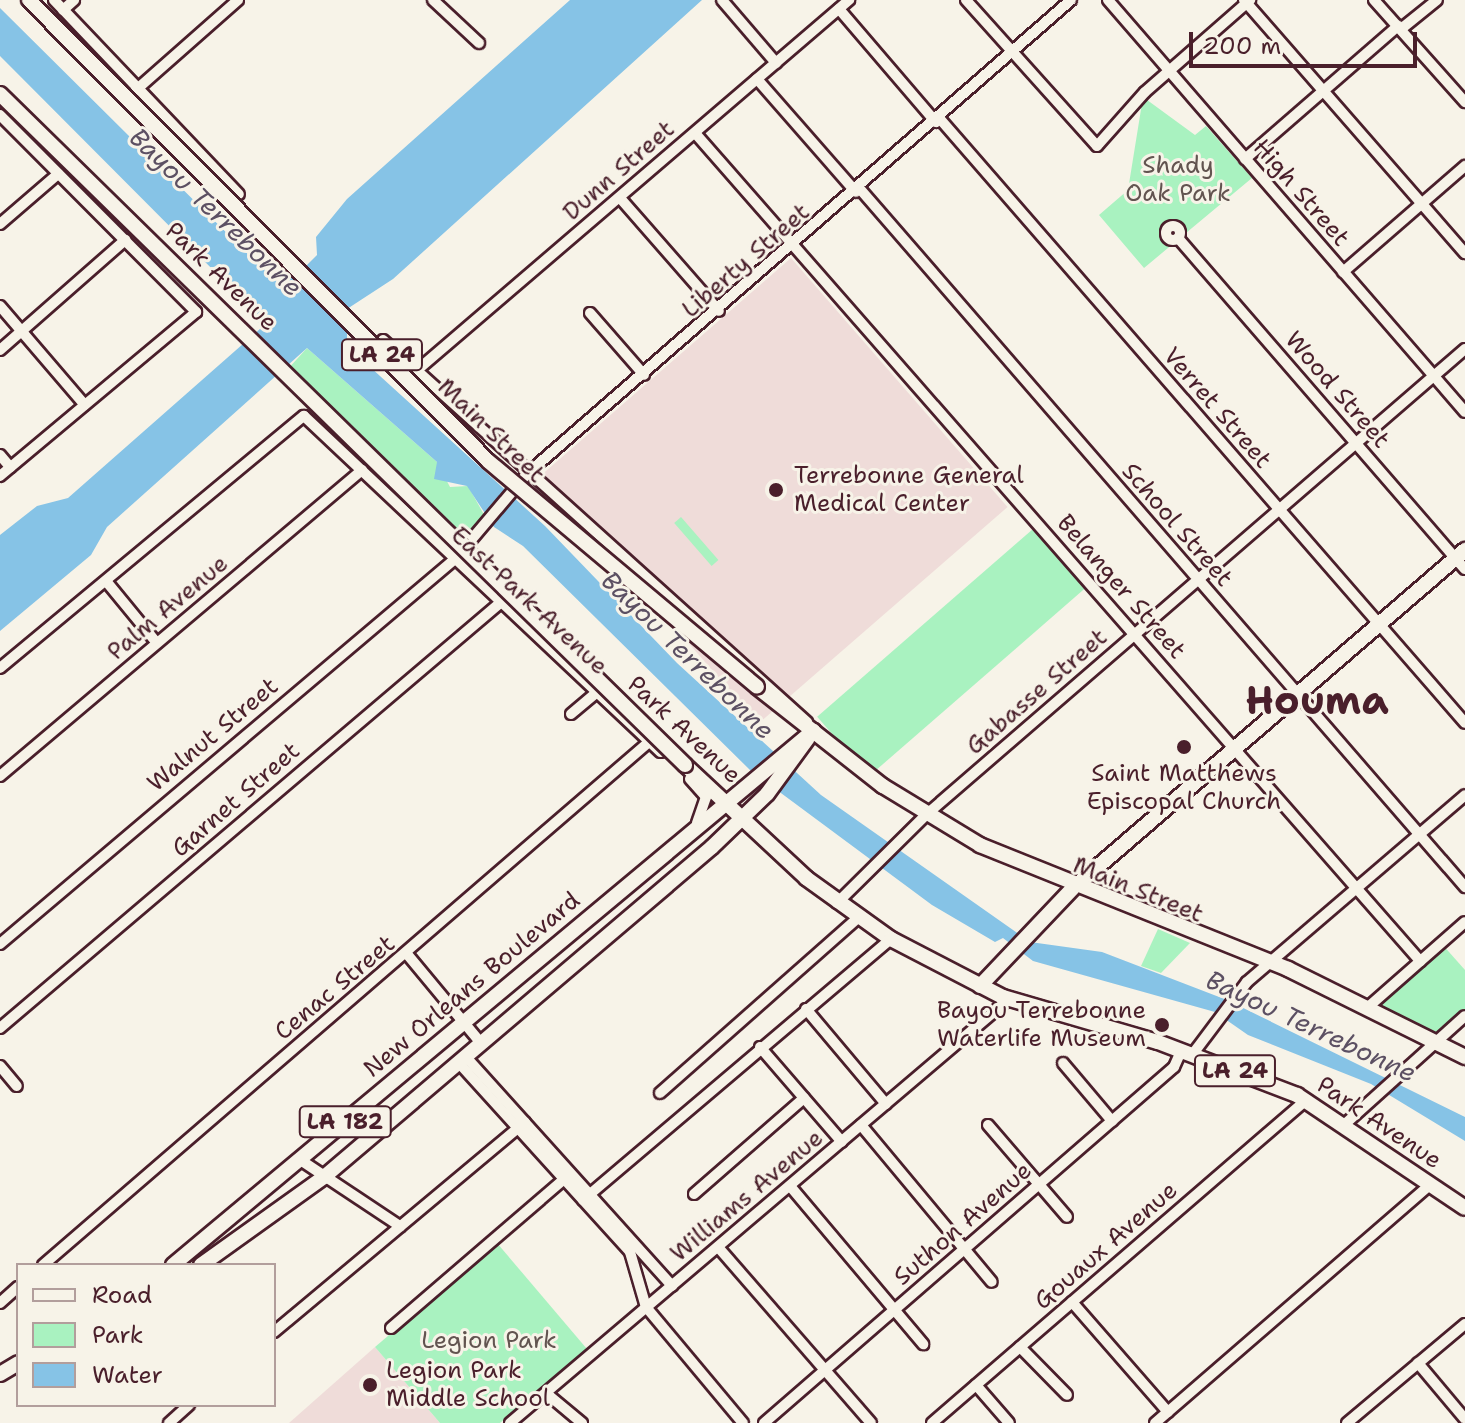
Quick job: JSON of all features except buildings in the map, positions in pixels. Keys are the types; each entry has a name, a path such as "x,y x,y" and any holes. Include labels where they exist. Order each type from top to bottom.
{"main road":[{"name":"Main Street","path":"29,0 488,461 813,731 927,814 1073,888 1267,964 1439,1039 1465,1057"},
{"name":"Park Avenue","path":"0,94 685,765 837,903 891,939 1009,999 1187,1053 1306,1100 1465,1208"},
{"path":"980,986 1027,930 1073,888 1380,623 1462,559"},
{"name":"LA 182","path":"727,800 754,777 788,756 813,731"},
{"name":"LA 182","path":"745,818 767,794 788,756"},
{"name":"New Orleans Boulevard","path":"175,1263 302,1161 592,911 727,800"},
{"name":"New Orleans Boulevard","path":"204,1263 324,1177 745,818"},
{"path":"592,911 612,932"}],"street":[{"path":"54,0 136,90 239,194"},
{"path":"63,10 74,0"},
{"path":"136,90 238,0"},
{"path":"433,0 479,43"},
{"path":"722,0 776,63"},
{"name":"Dunn Street","path":"415,372 849,0"},
{"path":"966,0 1097,146 1169,70 1247,1 1465,253"},
{"name":"Liberty Street","path":"455,559 528,473 793,248 1015,54 1071,0"},
{"name":"High Street","path":"1108,0 1465,412"},
{"path":"1374,0 1465,102"},
{"path":"1245,159 1399,28 1437,0"},
{"name":"Verret Street","path":"839,9 1465,723"},
{"name":"School Street","path":"757,79 1465,887"},
{"name":"Park Avenue","path":"0,115 196,312 85,405"},
{"name":"Belanger Street","path":"695,133 1420,961"},
{"path":"1343,272 1465,166"},
{"path":"0,224 58,174"},
{"path":"620,198 719,311"},
{"name":"Wood Street","path":"1178,238 1356,443 1462,559"},
{"path":"0,350 125,240"},
{"path":"0,306 85,405 0,476"},
{"path":"590,313 644,375"},
{"name":"Main Street","path":"383,340 528,473 801,713 813,731"},
{"name":"Gabasse Street","path":"837,903 927,814 1465,349"},
{"name":"East Park Avenue","path":"106,581 304,416 706,797 697,823"},
{"path":"0,455 10,467"},
{"name":"Palm Avenue","path":"0,776 362,470"},
{"name":"Walnut Street","path":"0,944 455,559"},
{"path":"0,668 106,581 157,643"},
{"name":"Garnet Street","path":"0,1028 500,603"},
{"path":"571,714 597,692"},
{"name":"Cenac Street","path":"45,1263 407,954 650,741"},
{"name":"Suthon Avenue","path":"764,1423 1174,1067 1218,1025 1236,997 1267,964 1357,891 1465,795"},
{"path":"660,1093 858,918"},
{"path":"1367,1008 1465,922"},
{"path":"586,1197 891,939"},
{"path":"407,954 481,1043"},
{"name":"Williams Avenue","path":"510,1423 1009,999"},
{"path":"806,1009 886,1104"},
{"path":"1345,1124 1465,1016"},
{"path":"760,1047 842,1142"},
{"path":"462,1060 630,1245 672,1286"},
{"path":"1063,1063 1112,1121"},
{"path":"0,1066 17,1086"},
{"path":"694,1194 804,1098"},
{"name":"Gouaux Avenue","path":"932,1423 1306,1100"},
{"path":"276,1330 522,1124"},
{"path":"861,1125 992,1282"},
{"path":"988,1125 1067,1217"},
{"path":"302,1161 400,1226"},
{"path":"391,1328 568,1176"},
{"path":"1155,1423 1431,1184"},
{"path":"790,1186 923,1344"},
{"path":"630,1245 640,1269 646,1307 743,1423"},
{"path":"718,1247 871,1423"},
{"path":"0,1303 16,1289"},
{"path":"1072,1302 1168,1412"},
{"path":"1347,1423 1465,1324"},
{"path":"1020,1347 1067,1395"},
{"path":"1418,1363 1465,1419"},
{"path":"976,1385 1009,1423"},
{"path":"546,1393 582,1423"},
{"path":"169,1423 187,1407"}],"shaded area":[{"name":"Terrebonne General Medical Center","path":"791,258 1007,507 758,724 542,474"},
{"name":"Legion Park Middle School","path":"375,1347 440,1423 289,1423"}],"green space":[{"name":"Shady Oak Park","path":"1143,97 1195,135 1206,126 1252,178 1144,268 1099,215 1128,190"},
{"path":"307,348 437,462 450,487 468,486 487,520 464,548 287,370"},
{"path":"681,517 718,560 712,566 674,523"},
{"path":"1033,529 1085,589 869,776 817,717"},
{"path":"1158,929 1190,943 1161,973 1141,966"},
{"path":"1441,943 1465,970 1465,1016 1439,1039 1367,1008"},
{"name":"Legion Park","path":"497,1243 587,1349 500,1423 440,1423 375,1347"}],"water":[{"path":"570,0 702,0 393,279 347,309 347,346 545,526 677,663 821,795 1030,942 1102,952 1227,1000 1465,1117 1465,1141 1371,1084 1248,1035 1215,1012 1033,961 1003,938 995,942 932,905 750,770 523,546 494,527 467,486 434,479 437,462 307,348 107,527 91,555 0,631 0,535 37,506 68,498 261,328 249,306 0,56 0,8 257,263 295,277 317,255 316,237 347,199"}],"place":[{"name":"Terrebonne General Medical Center","path":"776,490"},
{"name":"Saint Matthews Episcopal Church","path":"1184,747"},
{"name":"Bayou Terrebonne Waterlife Museum","path":"1162,1025"},
{"name":"Legion Park Middle School","path":"370,1385"}],"district":[{"name":"Houma","path":"1317,700"}],"water label":[{"name":"Bayou Terrebonne","path":"216,212"},
{"name":"Bayou Terrebonne","path":"688,655"},
{"name":"Bayou Terrebonne","path":"1311,1026"}]}
